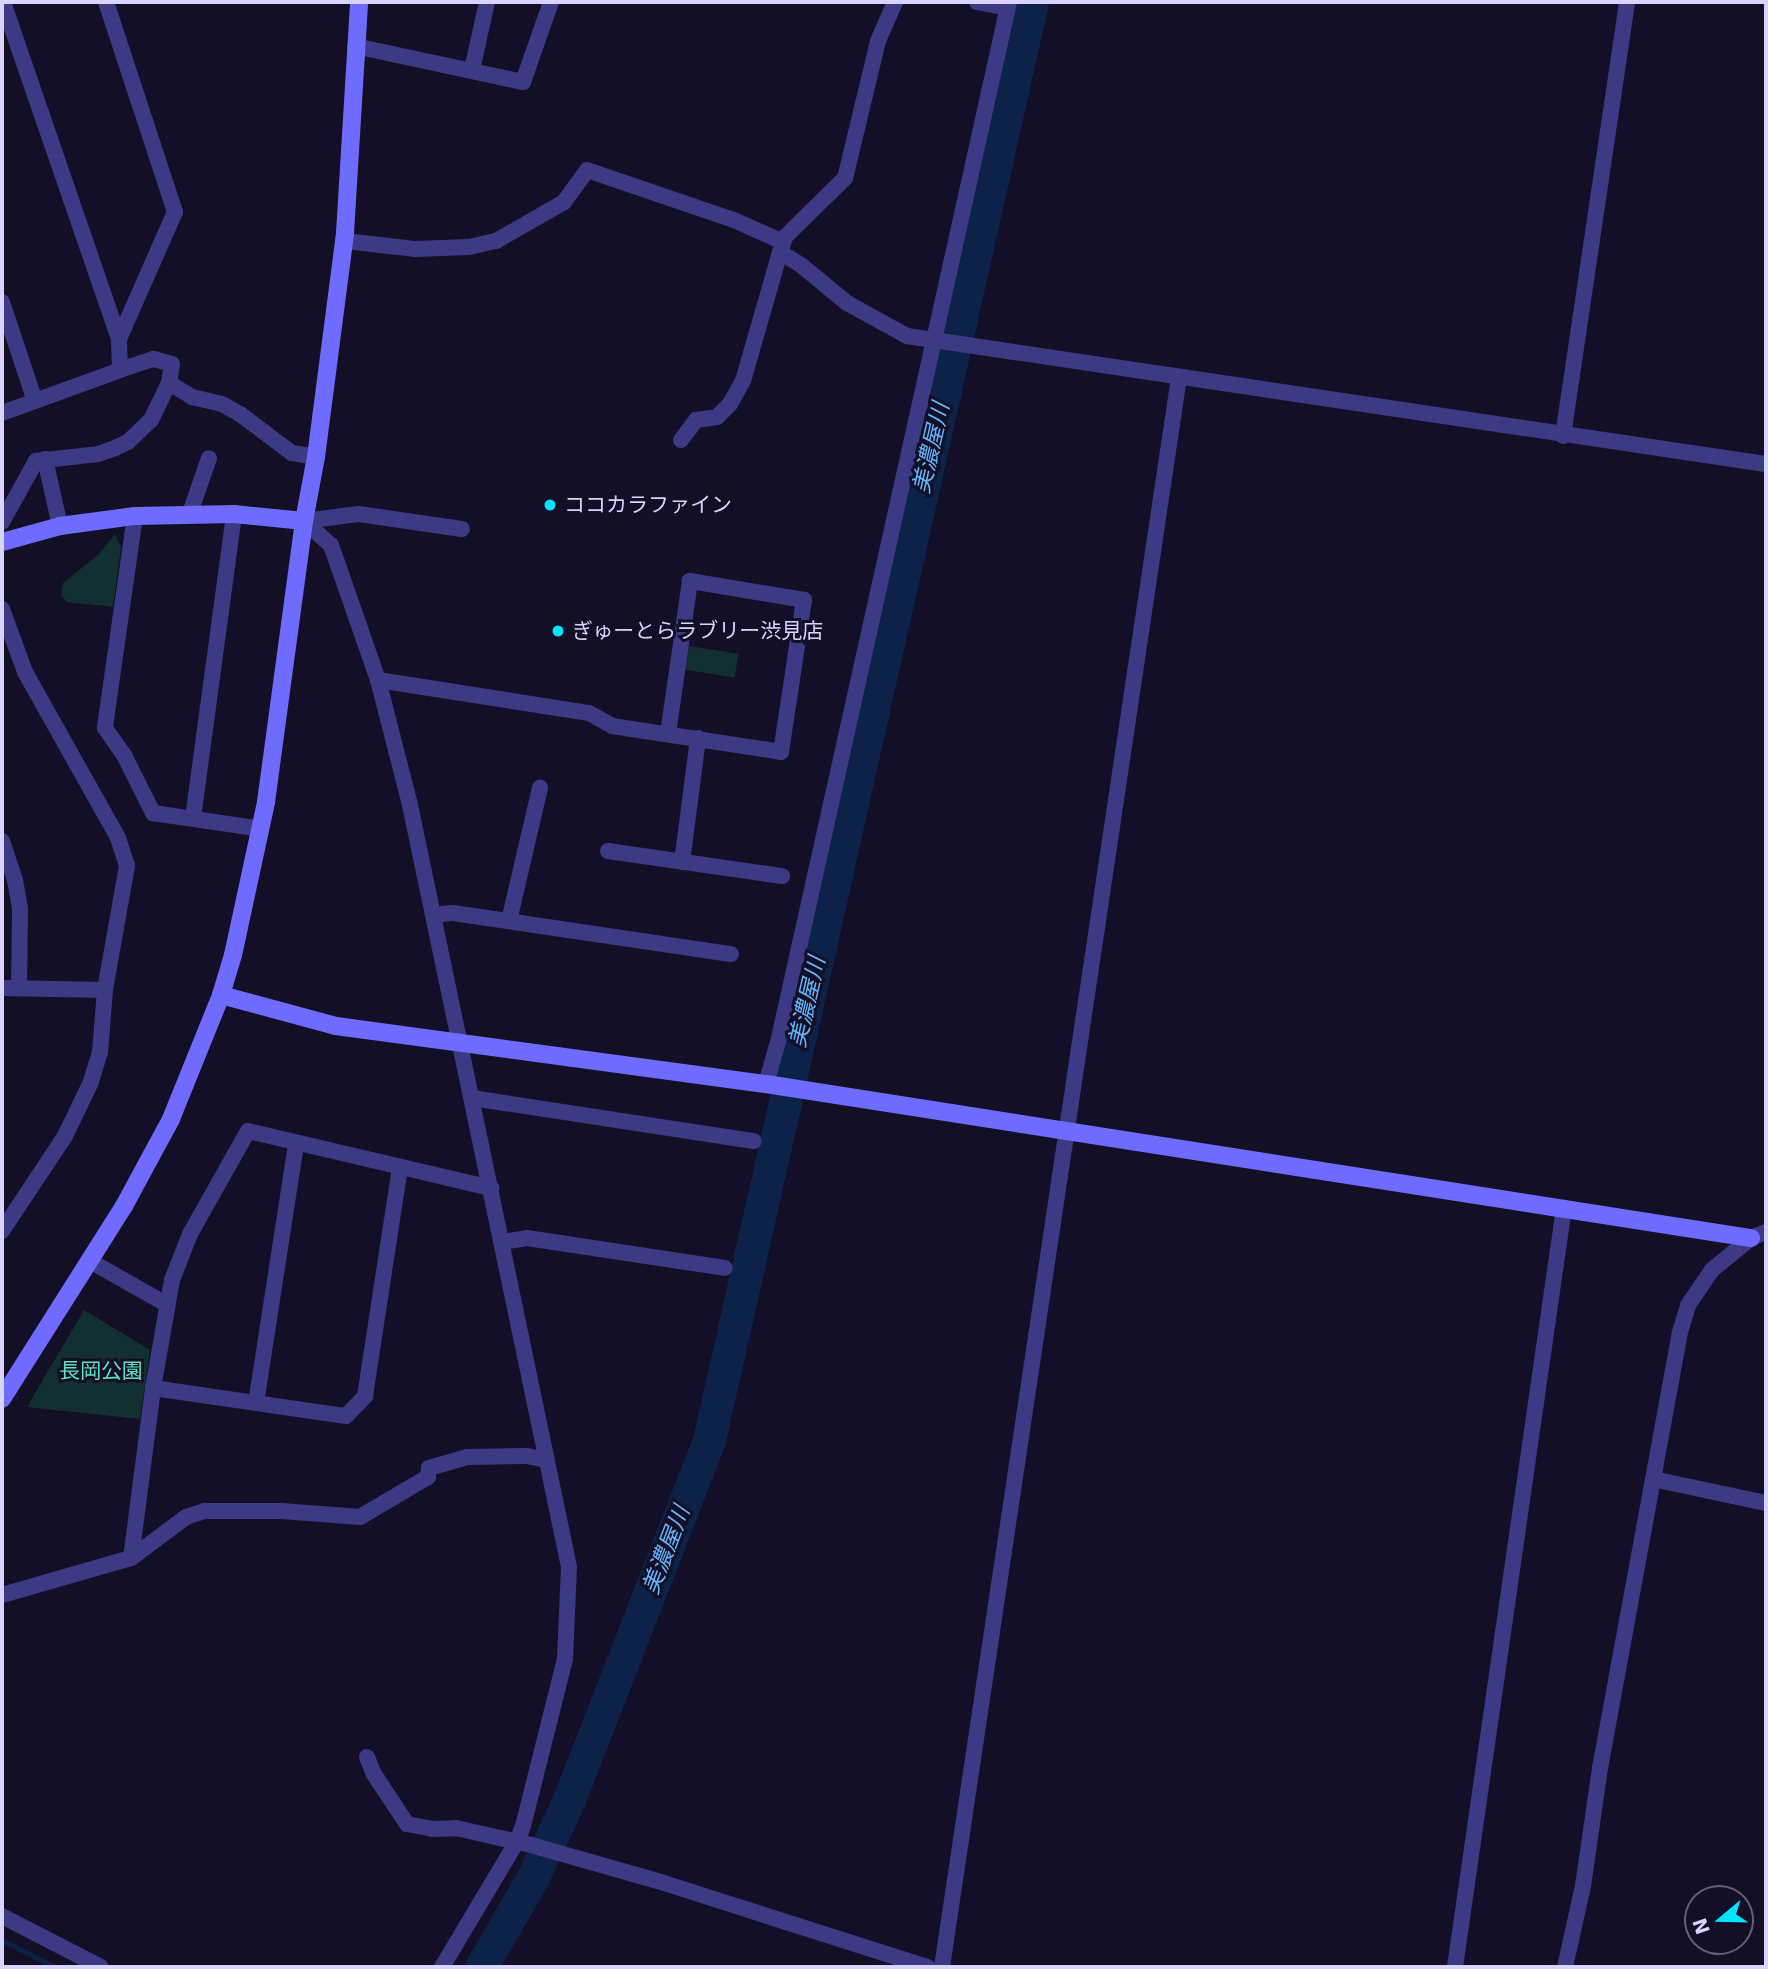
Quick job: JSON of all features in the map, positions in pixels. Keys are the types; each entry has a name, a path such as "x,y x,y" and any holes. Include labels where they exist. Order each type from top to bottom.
{"street":[{"path":"3,2 119,339 120,370"},
{"path":"106,2 175,212 119,339"},
{"path":"2,1399 90,1261 171,1119 221,995 261,829 303,521 316,457 345,241 352,164 359,2"},
{"path":"472,70 487,2"},
{"path":"355,46 523,82 551,2"},
{"path":"681,440 696,420 717,417 730,404 743,381 781,247 845,177 878,41 895,2"},
{"path":"765,1084 779,1038 1008,5 976,2"},
{"path":"1563,436 1627,2"},
{"path":"345,241 415,249 470,247 496,241 564,202 575,191 586,170 734,220 781,247 847,303 907,336 1563,436 1766,464"},
{"path":"2,302 35,401"},
{"path":"2,413 153,359 172,363 169,383 150,420 128,442 98,454 36,461 2,522"},
{"path":"942,1967 1179,377"},
{"path":"169,383 192,397 222,404 240,414 292,453 316,457"},
{"path":"190,513 209,458"},
{"path":"45,459 60,526"},
{"path":"2,542 60,526 135,516 190,513 234,514 303,521 359,514 461,529"},
{"path":"193,818 234,514"},
{"path":"135,516 105,728 125,757 153,813 261,829"},
{"path":"303,521 331,545 378,680 411,805 569,1567 569,1632 524,1844 442,1967"},
{"path":"378,680 589,713 612,726 781,752 804,600 690,581 668,733"},
{"path":"2,609 25,672 118,838 125,858 126,874 105,990 100,1052 77,1116 2,1231"},
{"path":"682,862 698,738"},
{"path":"509,921 540,788"},
{"path":"2,841 15,880 20,909 19,987"},
{"path":"608,851 782,876"},
{"path":"433,915 453,913 731,954"},
{"path":"2,988 105,990"},
{"path":"221,995 336,1026 460,1040 765,1084 1564,1208 1759,1235"},
{"path":"471,1098 754,1141"},
{"path":"131,1558 166,1304 190,1234 248,1131 491,1188"},
{"path":"256,1403 296,1144"},
{"path":"153,1388 346,1416 365,1396 400,1167"},
{"path":"1455,1967 1564,1208"},
{"path":"1565,1967 1583,1886 1601,1768 1653,1479 1688,1305 1712,1270 1759,1235"},
{"path":"502,1241 527,1238 725,1268"},
{"path":"90,1261 166,1304"},
{"path":"2,1595 131,1558 186,1517 204,1511 282,1511 360,1517 428,1477 429,1468 467,1457 527,1456 545,1460"},
{"path":"1653,1479 1766,1503"},
{"path":"367,1757 374,1774 407,1824 432,1829 456,1828 567,1855 664,1882 928,1967"},
{"path":"2,1916 73,1961 101,1967"}],"green space":[{"path":"115,534 121,547 113,607 67,602 61,595 63,583 98,555"},
{"path":"689,646 738,654 735,678 685,670"},
{"name":"長岡公園","path":"84,1310 150,1350 140,1419 27,1407"}],"waterway":[{"name":"美濃屋川","path":"481,1967 532,1879 568,1802 709,1440 1032,2"},
{"path":"2,1940 55,1967"}],"place":[{"name":"ココカラファイン","path":"550,505"},
{"name":"ぎゅーとらラブリー渋見店","path":"558,631"}]}
